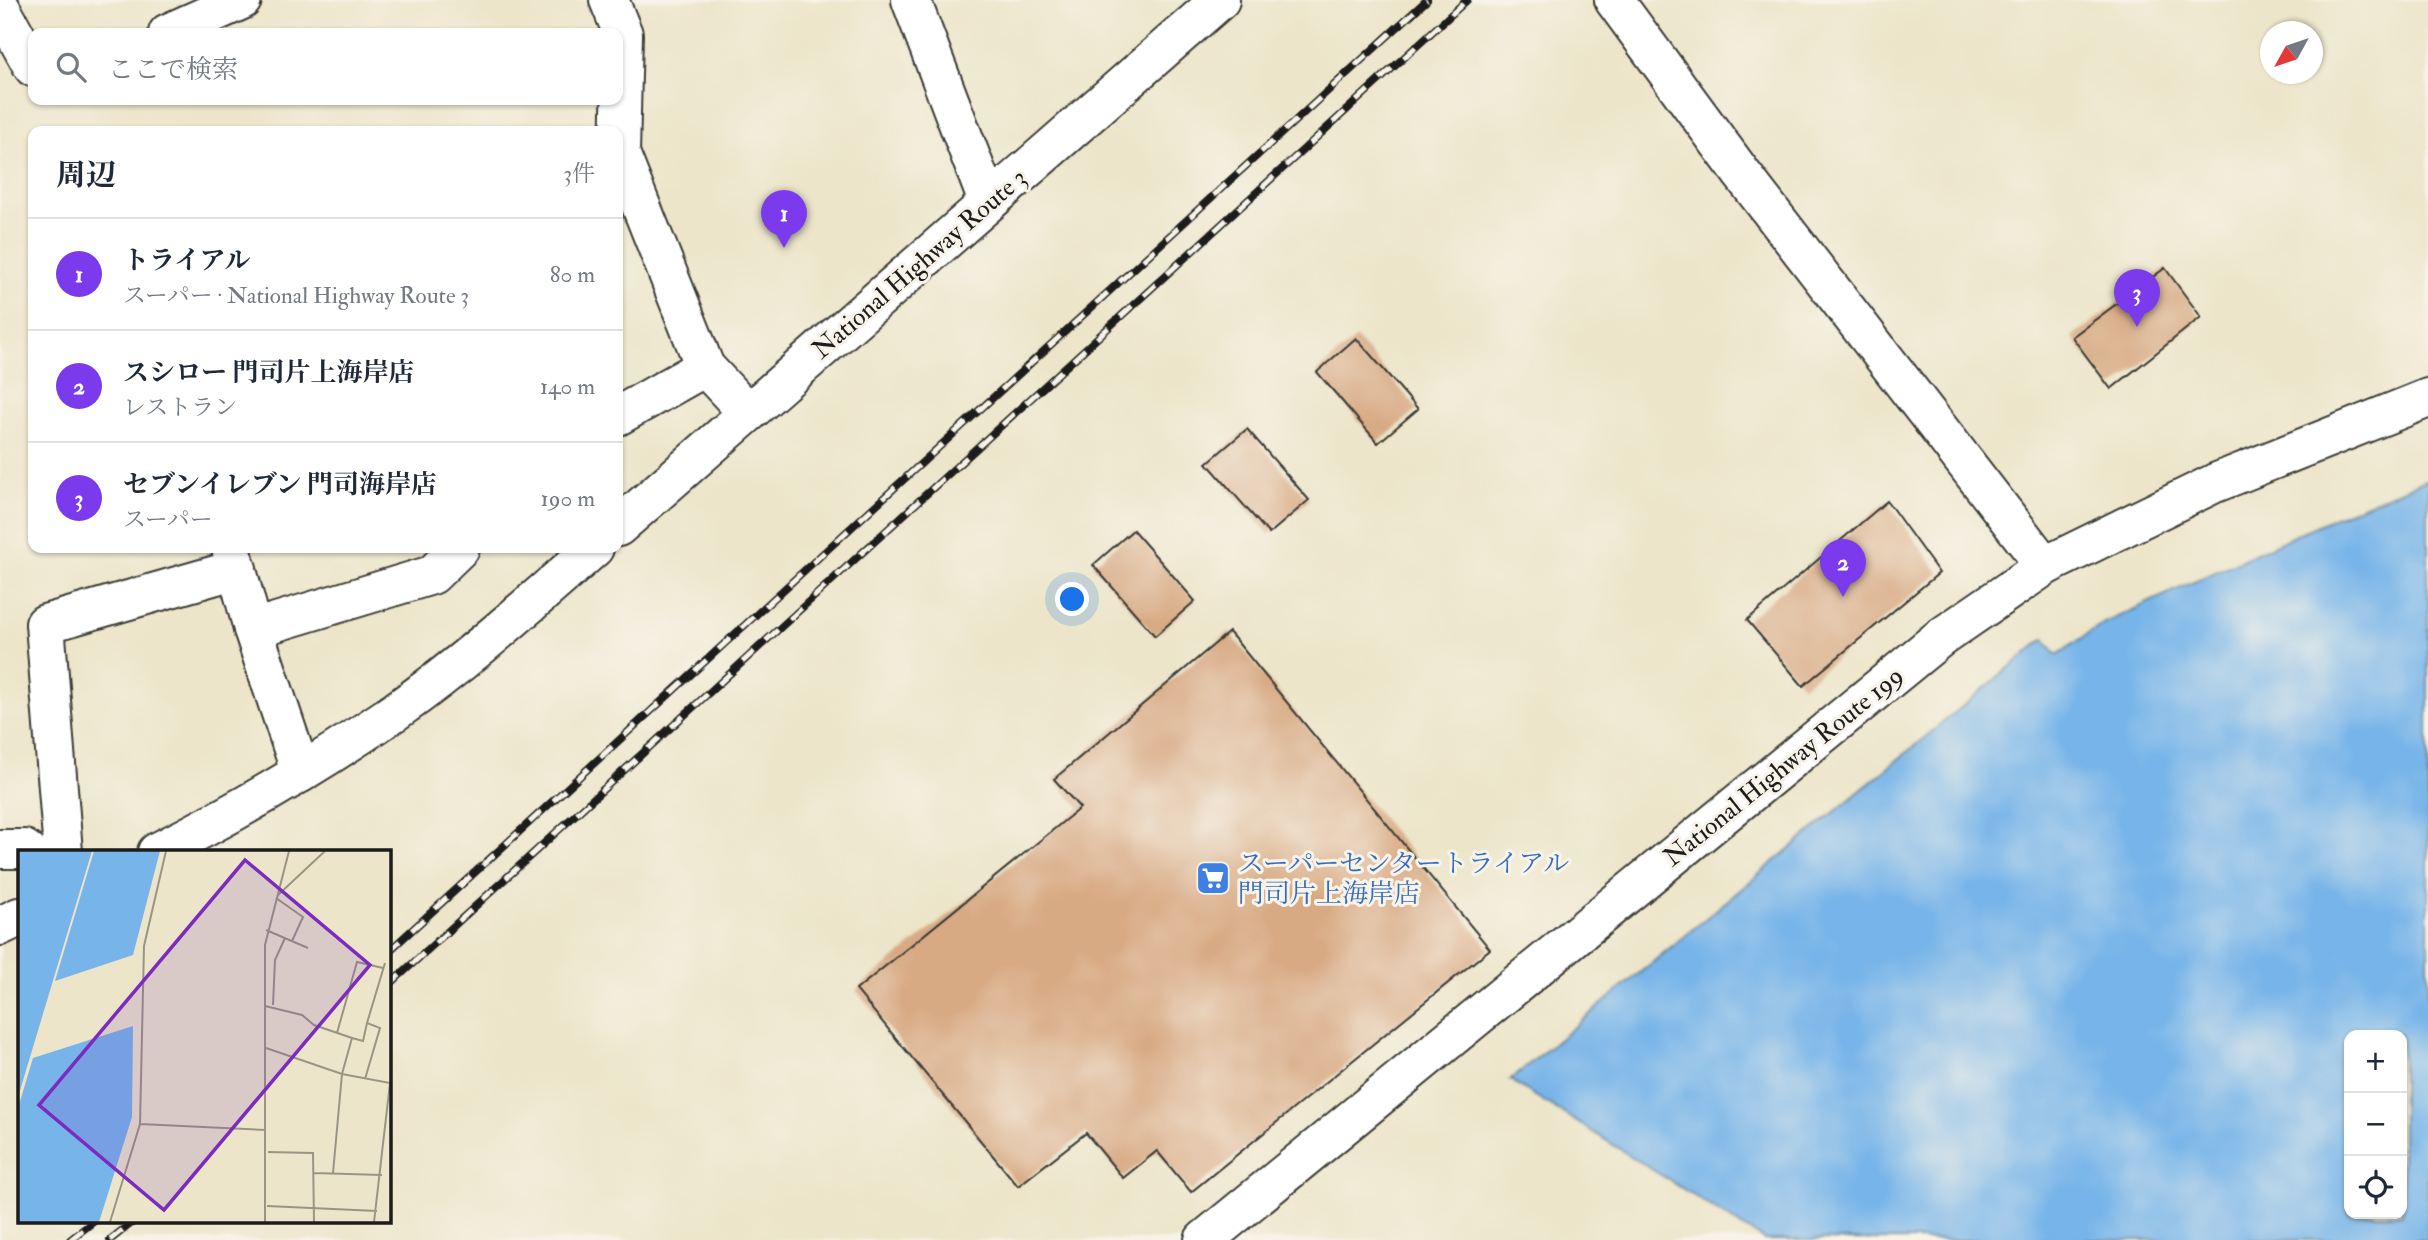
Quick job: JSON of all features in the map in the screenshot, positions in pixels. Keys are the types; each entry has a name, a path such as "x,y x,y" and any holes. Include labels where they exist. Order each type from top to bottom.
{"main road":[{"path":"179,28 243,0"},
{"path":"609,0 621,28"},
{"path":"911,0 988,202"},
{"name":"National Highway Route 3","path":"623,523 1220,0"},
{"path":"1614,0 1742,174 2045,566"},
{"path":"0,7 28,58"},
{"path":"621,105 621,126"},
{"path":"623,161 705,367 748,413"},
{"path":"623,413 705,367"},
{"name":"National Highway Route 199","path":"1204,1240 1940,638 2045,566 2215,483 2428,398"},
{"path":"253,629 432,575 455,553"},
{"path":"161,850 301,773 398,709 505,626 588,553"},
{"path":"63,850 45,624 234,558 253,629 301,773"},
{"path":"0,849 25,850"},
{"path":"0,926 18,917"}],"water":[{"path":"2428,479 2428,1240 1764,1240 1510,1080 2044,639 2057,655 2104,623 2335,517"}],"building":[{"path":"2165,268 2201,317 2111,389 2072,337"},
{"path":"1356,338 1418,409 1378,443 1317,372"},
{"path":"1247,429 1309,500 1269,534 1207,463"},
{"path":"1887,501 1939,573 1803,686 1747,620"},
{"path":"1133,530 1195,601 1155,636 1093,565"},
{"name":"スーパーセンタートライアル 門司片上海岸店","path":"1229,632 1490,949 1191,1192 1157,1151 1123,1178 1086,1133 1018,1186 856,990 1080,808 1054,779"}],"railway":[{"path":"390,950 1427,0"},
{"path":"390,984 1467,0"},
{"path":"70,1240 93,1222"},
{"path":"110,1240 133,1222"}],"place":[{"name":"トライアル","path":"784,248"},
{"name":"セブンイレブン 門司海岸店","path":"2137,327"},
{"name":"スシロー 門司片上海岸店","path":"1843,597"},
{"name":"スーパーセンタートライアル 門司片上海岸店","path":"1213,878"}]}
